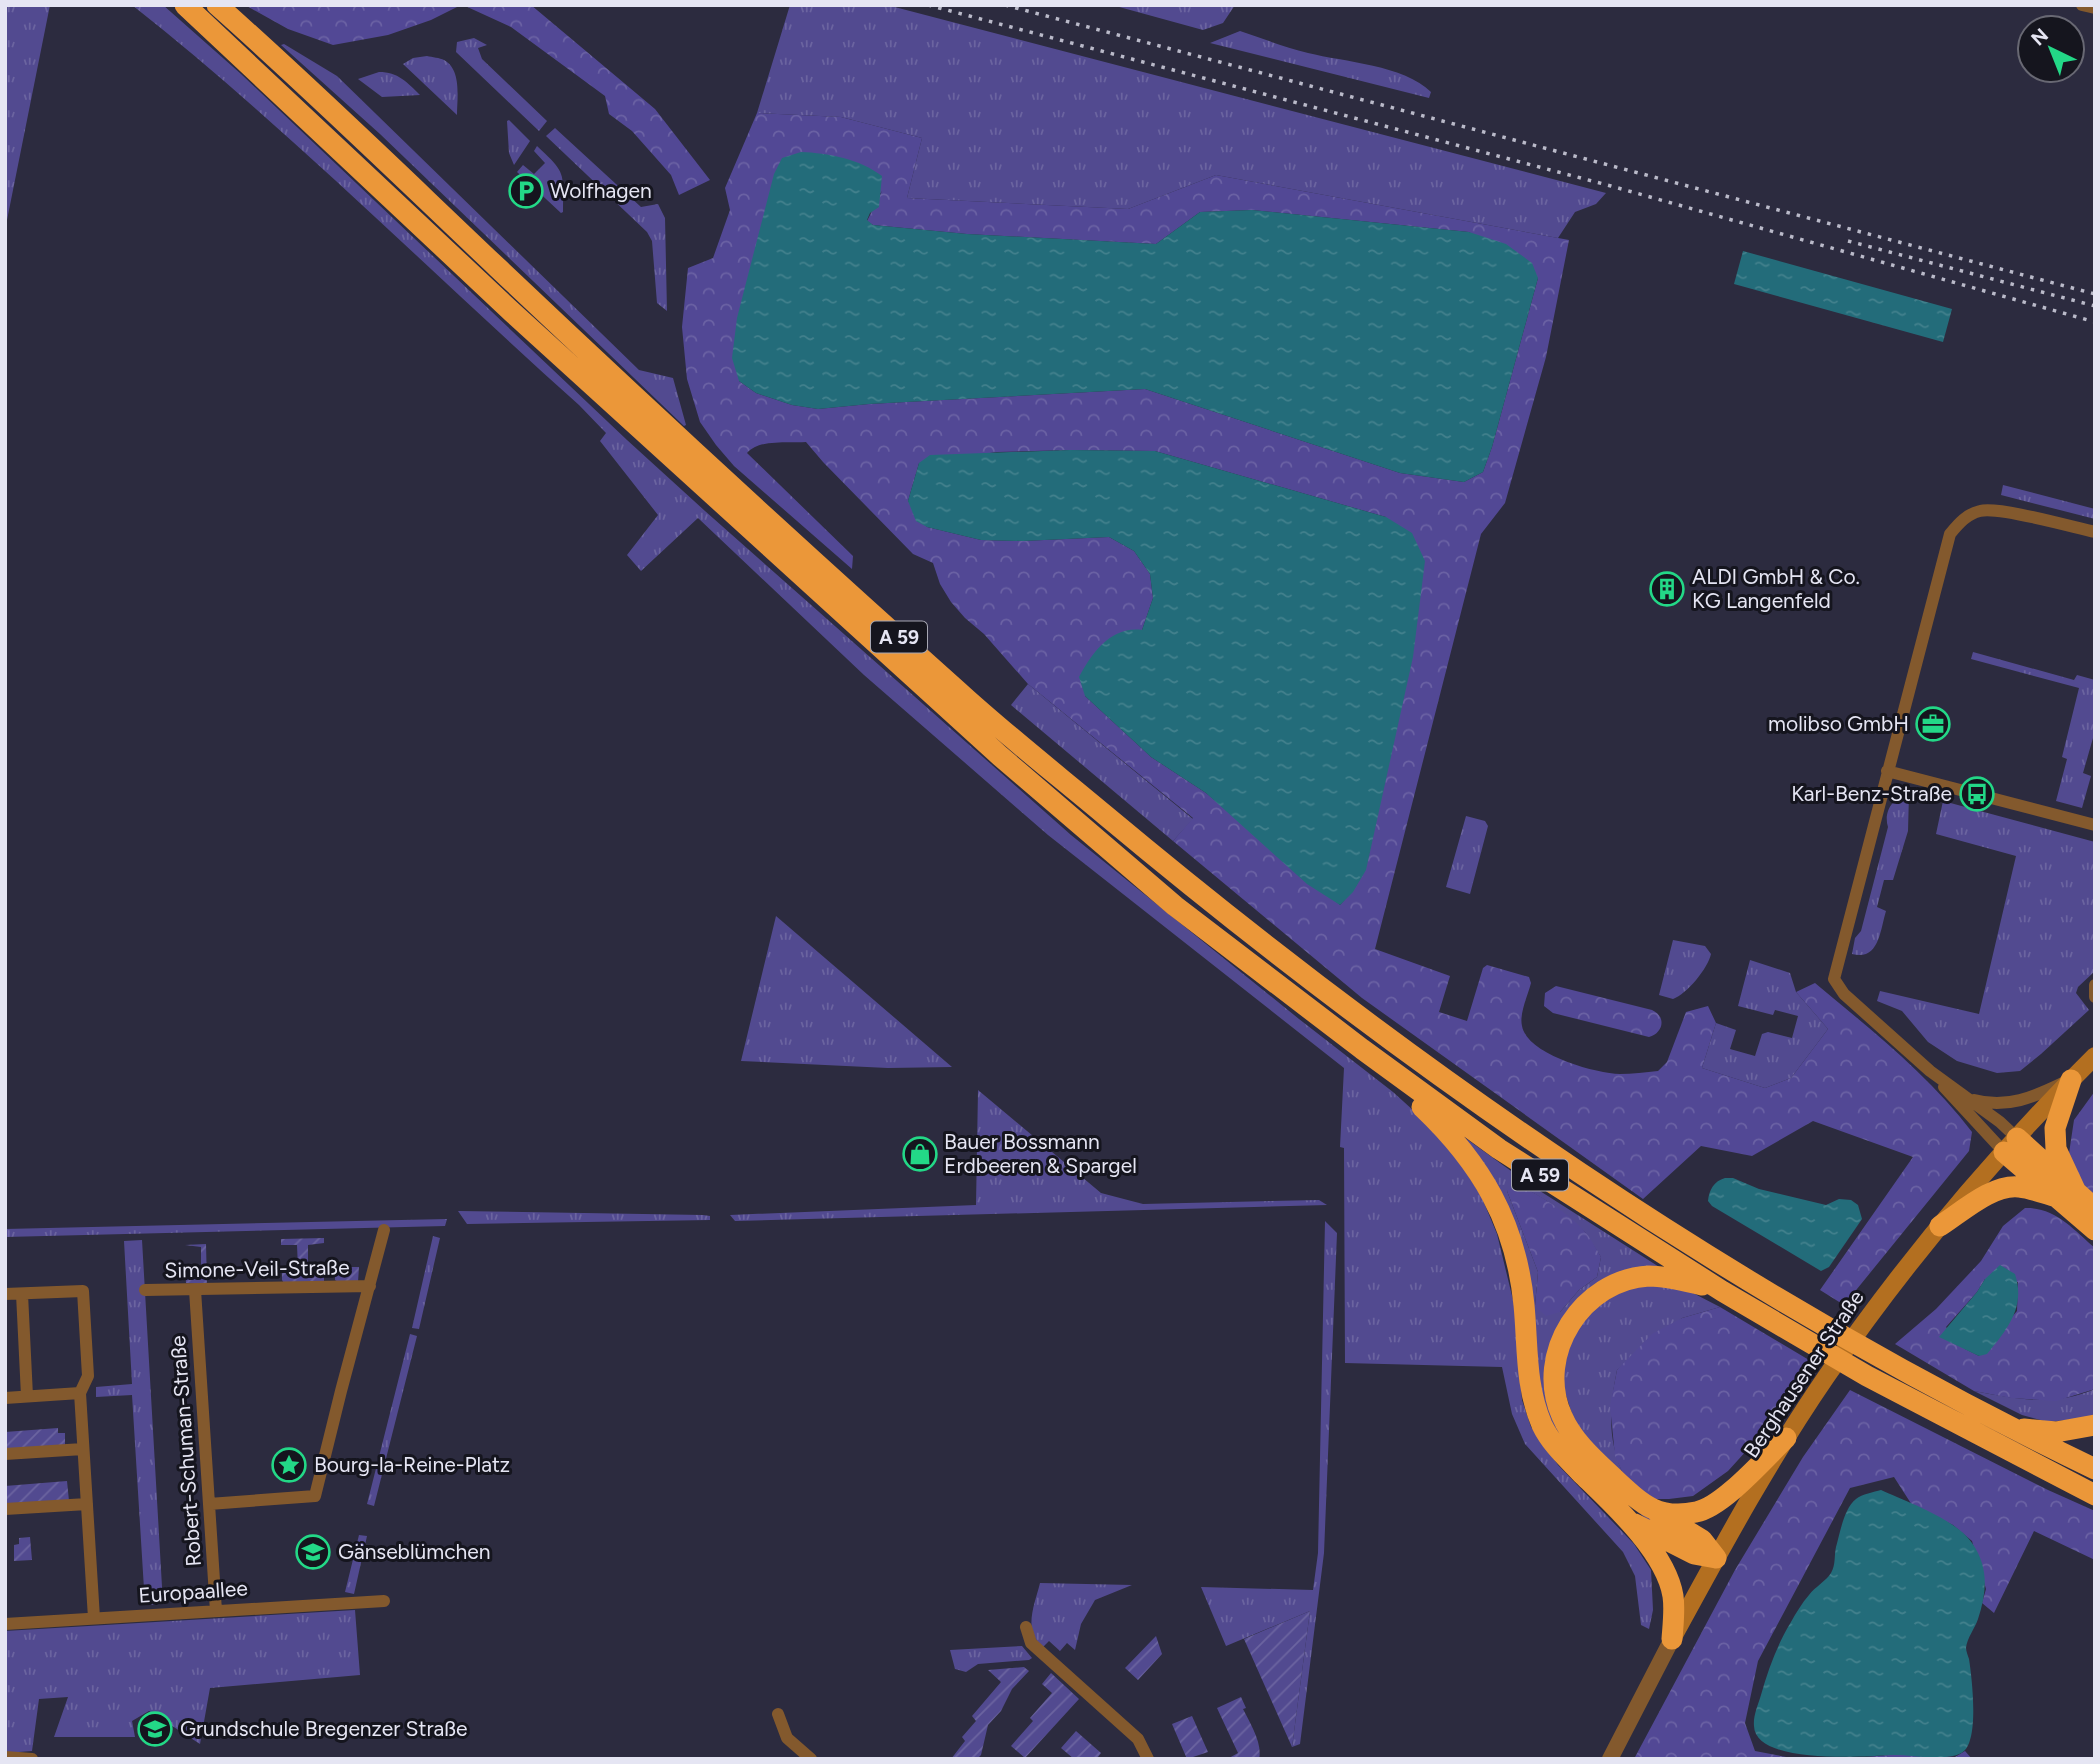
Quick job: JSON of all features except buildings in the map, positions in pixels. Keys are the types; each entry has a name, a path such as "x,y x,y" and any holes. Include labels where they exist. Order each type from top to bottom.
{"highway":[{"name":"A 59","path":"185,5 513,313 1000,756 1175,906 1362,1049 1499,1149 1722,1291 1867,1377 2095,1494"},
{"name":"A 59","path":"217,5 528,296 963,696 1188,884 1368,1025 1631,1209 1844,1338 2006,1427 2095,1469"},
{"path":"1362,1049 1452,1135 1491,1192 1508,1228 1518,1263 1524,1303 1530,1388 1543,1426 1563,1455 1631,1522 1658,1561 1669,1581 1673,1597 1672,1639"},
{"path":"2066,1195 2056,1149 2055,1128 2071,1080"},
{"path":"2010,1145 2066,1195 2095,1230"},
{"path":"1940,1226 1993,1192 2019,1187 2066,1195 2095,1209"},
{"path":"1716,1558 1702,1540 1633,1496 1574,1437 1562,1416 1555,1394 1555,1370 1559,1344 1576,1314 1598,1294 1621,1283 1647,1276 1665,1277 1722,1291"},
{"path":"2006,1427 2056,1432 2095,1425"},
{"path":"1658,1513 1696,1513 1722,1499 1786,1438"},
{"path":"1631,1522 1694,1554 1716,1558"}],"main road":[{"name":"Berghausener Straße","path":"1672,1639 1786,1438 1881,1299 2010,1145 2095,1056"}],"street":[{"path":"2082,5 2095,8"},
{"path":"2010,1145 1970,1099 1930,1071 1844,994 1834,979 1950,534 1962,520 1982,510 2000,511 2095,533"},
{"path":"1887,771 2095,825"},
{"path":"2095,985 2095,997"},
{"path":"1930,1071 1987,1136 2010,1145"},
{"path":"1970,1099 1988,1104 2009,1104 2036,1097 2071,1080"},
{"path":"209,1504 316,1496 384,1230"},
{"name":"Simone-Veil-Straße","path":"145,1290 370,1286"},
{"name":"Robert-Schuman-Straße","path":"195,1290 216,1611"},
{"path":"5,1294 83,1291 88,1376 80,1393 94,1618"},
{"path":"22,1294 27,1396"},
{"path":"5,1398 80,1393"},
{"path":"5,1454 83,1449"},
{"path":"5,1509 87,1504"},
{"name":"Europaallee","path":"5,1624 384,1601"},
{"path":"1026,1628 1031,1643 1139,1739 1148,1759"},
{"name":"Berghausener Straße","path":"1610,1759 1672,1639"},
{"path":"778,1714 787,1738 811,1759"},
{"path":"5,1757 32,1759"}],"green space":[{"path":"5,5 50,5 5,230"},
{"path":"132,5 163,5 241,74 627,440 1071,835 1393,1092 1436,1131 1460,1162 1482,1198 1497,1234 1514,1304 1522,1400 1531,1427 1558,1465 1634,1544 1651,1570 1653,1610 1649,1629 1641,1625 1635,1576 1623,1552 1525,1444 1512,1414 1502,1367 1345,1363 1344,1148 1340,1147 1344,1068 1048,835 864,675 698,518 641,571 627,555 658,515 600,441 606,433 579,405 303,151"},
{"path":"245,5 461,5 431,20 388,35 333,45 288,29"},
{"path":"463,5 531,5 655,109 710,180 679,195 671,175 632,131 609,114 605,96 511,27"},
{"path":"790,5 887,5 1606,193 1596,204 1575,212 1558,238 1216,175 1128,209 907,198 922,138 841,117 757,113"},
{"path":"1112,5 1235,5 1223,23 1203,30"},
{"path":"1240,31 1308,53 1390,70 1419,83 1431,92 1429,98 1210,43"},
{"path":"474,38 487,45 478,48 482,59 547,121 539,131 456,52 457,42"},
{"path":"284,44 337,76 639,370 673,378 686,425 684,426 380,134 281,45"},
{"path":"427,56 444,60 454,70 457,115 403,64 413,58"},
{"path":"379,72 397,76 420,95 382,97 358,79"},
{"path":"757,113 841,117 922,138 907,198 1128,209 1216,175 1569,240 1546,357 1505,503 1481,534 1375,949 1450,976 1439,1012 1467,1021 1483,968 1487,965 1529,977 1531,983 1521,1021 1527,1036 1548,1053 1563,1060 1609,1073 1658,1071 1667,1062 1686,1012 1708,1006 1716,1023 1702,1068 1765,1088 1791,1078 1828,1029 1796,992 1815,983 1917,1071 1972,1132 1969,1151 1844,1305 1820,1290 1913,1157 1813,1121 1752,1156 1701,1146 1643,1199 1362,998 1173,841 1193,818 1028,684 984,634 951,602 940,584 933,563 913,554 806,442 766,444 747,453 853,556 852,569 734,466 700,422 687,379 682,327 688,268 713,258 730,210 725,188","holes":["882,191 867,221 873,225 967,234 1156,244 1200,212 1252,210 1469,232 1538,278 1483,472 1464,482 1400,473 1145,389 818,409 792,405 756,393 739,381","1155,451 1386,517 1374,829 1364,870 1355,887 1340,905 1206,793 1151,757 1085,696 1142,630 1153,598 1150,574 1134,551 1109,537 981,540 927,527 908,501 919,463 997,452"]},
{"path":"509,120 530,141 514,165 509,153"},
{"path":"555,128 641,207 658,204 665,218 667,311 657,303 652,241 647,232 546,136"},
{"path":"537,146 554,162 561,174 561,213 517,172 523,165 534,174 545,163 534,151"},
{"path":"2003,485 2095,509 2095,519 2001,495"},
{"path":"1973,652 2074,680 2077,675 2095,680 2095,731 2083,773 2091,776 2082,808 2056,801 2067,759 2062,757 2079,688 1971,659"},
{"path":"1028,684 1193,819 1173,841 1011,705"},
{"path":"1909,794 1908,831 1893,880 1884,880 1877,907 1886,911 1880,935 1868,953 1852,954 1855,938 1861,931 1888,827 1888,810 1894,801"},
{"path":"1943,801 2095,842 2095,971 2078,987 2076,993 2089,1010 2020,1071 1997,1073 1957,1061 1928,1042 1902,1011 1877,1001 1880,991 1979,1014 2016,856 1936,834"},
{"path":"1466,816 1485,821 1488,826 1470,894 1446,887"},
{"path":"776,916 952,1067 888,1068 741,1061"},
{"path":"1673,940 1705,946 1711,954 1696,980 1673,999 1659,995"},
{"path":"1750,960 1790,973 1796,992 1828,1029 1791,1078 1765,1088 1702,1068 1716,1023 1736,1030 1730,1049 1755,1056 1762,1034 1768,1032 1792,1038 1798,1016 1775,1010 1773,1015 1738,1006"},
{"path":"1556,986 1652,1010 1660,1017 1660,1029 1649,1037 1553,1013 1544,1006 1545,993"},
{"path":"978,1090 1101,1193 1143,1204 1319,1200 1327,1205 735,1221 730,1215 976,1205"},
{"path":"2095,1091 2095,1200 2088,1194 2068,1160 2074,1120"},
{"path":"1457,1132 1529,1184 1664,1270 1563,1320 1558,1419 1681,1535 1648,1520 1627,1503 1560,1435 1541,1407 1530,1308","holes":["1523,1187 1547,1201 1585,1232 1601,1257 1597,1277 1579,1290 1560,1312 1535,1305 1538,1272 1507,1191"]},
{"path":"1514,1184 1542,1198 1572,1219 1588,1236 1601,1257 1597,1277 1579,1290 1560,1312 1546,1316 1535,1306 1538,1272 1507,1191"},
{"path":"2025,1208 2045,1211 2063,1220 2095,1248 2095,1389 2056,1401 2011,1398 1974,1391 1895,1344 1936,1309 1981,1261 2003,1226","holes":["1985,1279 2018,1282 2017,1311 1979,1356 1965,1349 1946,1327"]},
{"path":"458,1211 703,1215 710,1216 710,1220 467,1224"},
{"path":"447,1219 445,1226 5,1237 5,1229"},
{"path":"1325,1221 1337,1233 1324,1553 1300,1744 1292,1747 1310,1611 1226,1646 1201,1587 1313,1590 1318,1553"},
{"path":"433,1236 440,1238 419,1329 412,1328"},
{"path":"324,1238 324,1243 308,1245 308,1268 324,1268 324,1283 284,1283 282,1269 298,1268 297,1245 281,1245 281,1239"},
{"path":"142,1240 163,1604 145,1605 132,1395 96,1397 96,1387 132,1384 124,1241"},
{"path":"206,1244 207,1285 186,1283 185,1270 201,1270 201,1247 185,1245"},
{"path":"335,1267 359,1267 358,1282 338,1282 335,1280"},
{"path":"1660,1284 1691,1292 1720,1307 1682,1318 1617,1370 1611,1425 1615,1451 1625,1478 1576,1426 1560,1377 1575,1326 1588,1310 1630,1287"},
{"path":"1720,1307 1809,1360 1798,1382 1767,1428 1728,1471 1693,1496 1650,1499 1625,1478 1615,1456 1610,1406 1617,1370 1652,1334 1682,1318"},
{"path":"410,1334 417,1336 374,1506 367,1504"},
{"path":"2095,1389 2095,1417 2048,1422 2022,1415 1974,1391 2020,1399 2050,1400 2080,1395"},
{"path":"1850,1390 2095,1511 2095,1560 2034,1531 1994,1613 1982,1603 1986,1589 1972,1541 1953,1525 1912,1505 1894,1477 1850,1488 1758,1661 1745,1723 1755,1751 1797,1759 1634,1759 1735,1570 1803,1457"},
{"path":"58,1428 58,1433 65,1433 65,1448 5,1451 5,1432"},
{"path":"67,1481 69,1501 5,1505 5,1486"},
{"path":"359,1535 367,1536 354,1594 345,1592"},
{"path":"30,1537 32,1560 14,1561 14,1545 19,1544 19,1538"},
{"path":"1040,1583 1132,1585 1095,1600 1081,1624 1075,1650 1067,1643 1060,1651 1049,1641 1043,1647 1033,1633 1033,1608"},
{"path":"355,1610 360,1675 210,1688 200,1744 149,1711 132,1721 135,1737 54,1737 68,1697 39,1699 32,1751 5,1753 5,1631"},
{"path":"1310,1611 1292,1747 1244,1639"},
{"path":"1156,1636 1162,1654 1138,1680 1125,1668"},
{"path":"1022,1646 1032,1658 1029,1660 978,1664 966,1672 955,1669 950,1650"},
{"path":"1024,1667 1029,1671 1012,1689 1001,1711 988,1725 981,1755 977,1759 951,1759 965,1741 962,1737 976,1721 972,1716 1001,1682 988,1670"},
{"path":"1051,1673 1079,1699 1025,1758 1011,1746 1033,1721 1030,1718 1052,1693 1042,1684"},
{"path":"1241,1697 1246,1708 1243,1709 1258,1740 1259,1759 1229,1758 1238,1753 1217,1708"},
{"path":"1192,1716 1208,1752 1187,1759 1172,1724"},
{"path":"1076,1731 1101,1753 1098,1757 1100,1759 1074,1759 1061,1748"},
{"path":"1965,1751 1972,1759 1844,1759 1900,1754 1955,1757"}],"water":[{"path":"801,152 843,158 864,165 882,176 879,207 870,213 867,220 873,225 967,234 1156,244 1200,212 1252,210 1469,232 1506,244 1532,263 1538,278 1483,472 1464,482 1400,473 1145,389 818,409 792,405 756,393 739,381 732,358 737,318 774,174 782,158"},
{"path":"1743,251 1952,309 1943,342 1734,284"},
{"path":"1070,450 1155,451 1386,517 1412,533 1425,561 1413,657 1366,870 1353,892 1340,905 1307,884 1206,793 1151,757 1085,696 1079,677 1090,659 1112,637 1121,632 1142,630 1153,598 1150,574 1134,551 1109,537 981,540 927,527 916,521 908,501 919,463 930,455"},
{"path":"1725,1178 1826,1205 1839,1199 1851,1200 1858,1205 1862,1219 1829,1267 1821,1271 1712,1206 1708,1201 1711,1190 1718,1181"},
{"path":"2000,1265 2015,1274 2018,1297 2008,1327 1987,1354 1979,1356 1939,1337 1985,1279"},
{"path":"1881,1490 1955,1526 1965,1534 1978,1552 1984,1570 1985,1589 1978,1619 1966,1648 1973,1707 1969,1744 1964,1751 1950,1757 1812,1756 1772,1747 1759,1738 1754,1722 1777,1649 1811,1592 1831,1573 1848,1508 1859,1497"}],"railway":[{"path":"928,5 1611,186 2095,322"},
{"path":"1005,5 2095,294"},
{"path":"1848,241 2095,306"}],"place":[{"name":"Wolfhagen","path":"526,191"},
{"name":"ALDI GmbH & Co. KG Langenfeld","path":"1667,589"},
{"name":"molibso GmbH","path":"1933,724"},
{"name":"Karl-Benz-Straße","path":"1977,794"},
{"name":"Bauer Bossmann Erdbeeren & Spargel","path":"920,1154"},
{"name":"Bourg-la-Reine-Platz","path":"289,1465"},
{"name":"Gänseblümchen","path":"313,1552"},
{"name":"Grundschule Bregenzer Straße","path":"155,1729"}]}
